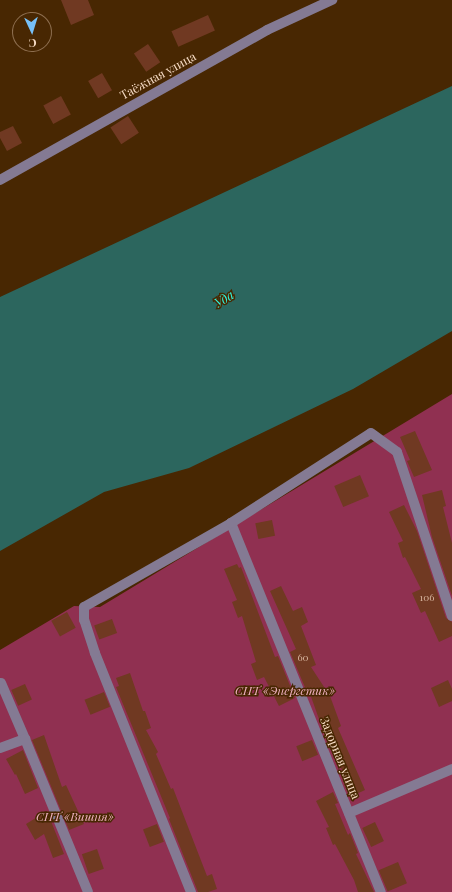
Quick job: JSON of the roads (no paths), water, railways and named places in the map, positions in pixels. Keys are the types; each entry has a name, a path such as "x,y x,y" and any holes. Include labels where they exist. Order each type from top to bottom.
{"street":[{"name":"Таёжная улица","path":"0,180 267,30 332,0"},
{"path":"192,892 95,654 84,620 84,607 231,523 371,433 397,452 452,616"},
{"name":"Задорная улица","path":"231,523 381,892"},
{"path":"1,683 88,892"},
{"path":"0,748 25,739"},
{"path":"349,813 452,769"}],"water":[{"name":"Уда","path":"452,86 452,331 353,389 189,468 104,492 0,551 0,297"}],"park label":[{"name":"СНТ «Энергетик»","path":"285,691"},
{"name":"СНТ «Вишня»","path":"75,817"}]}
